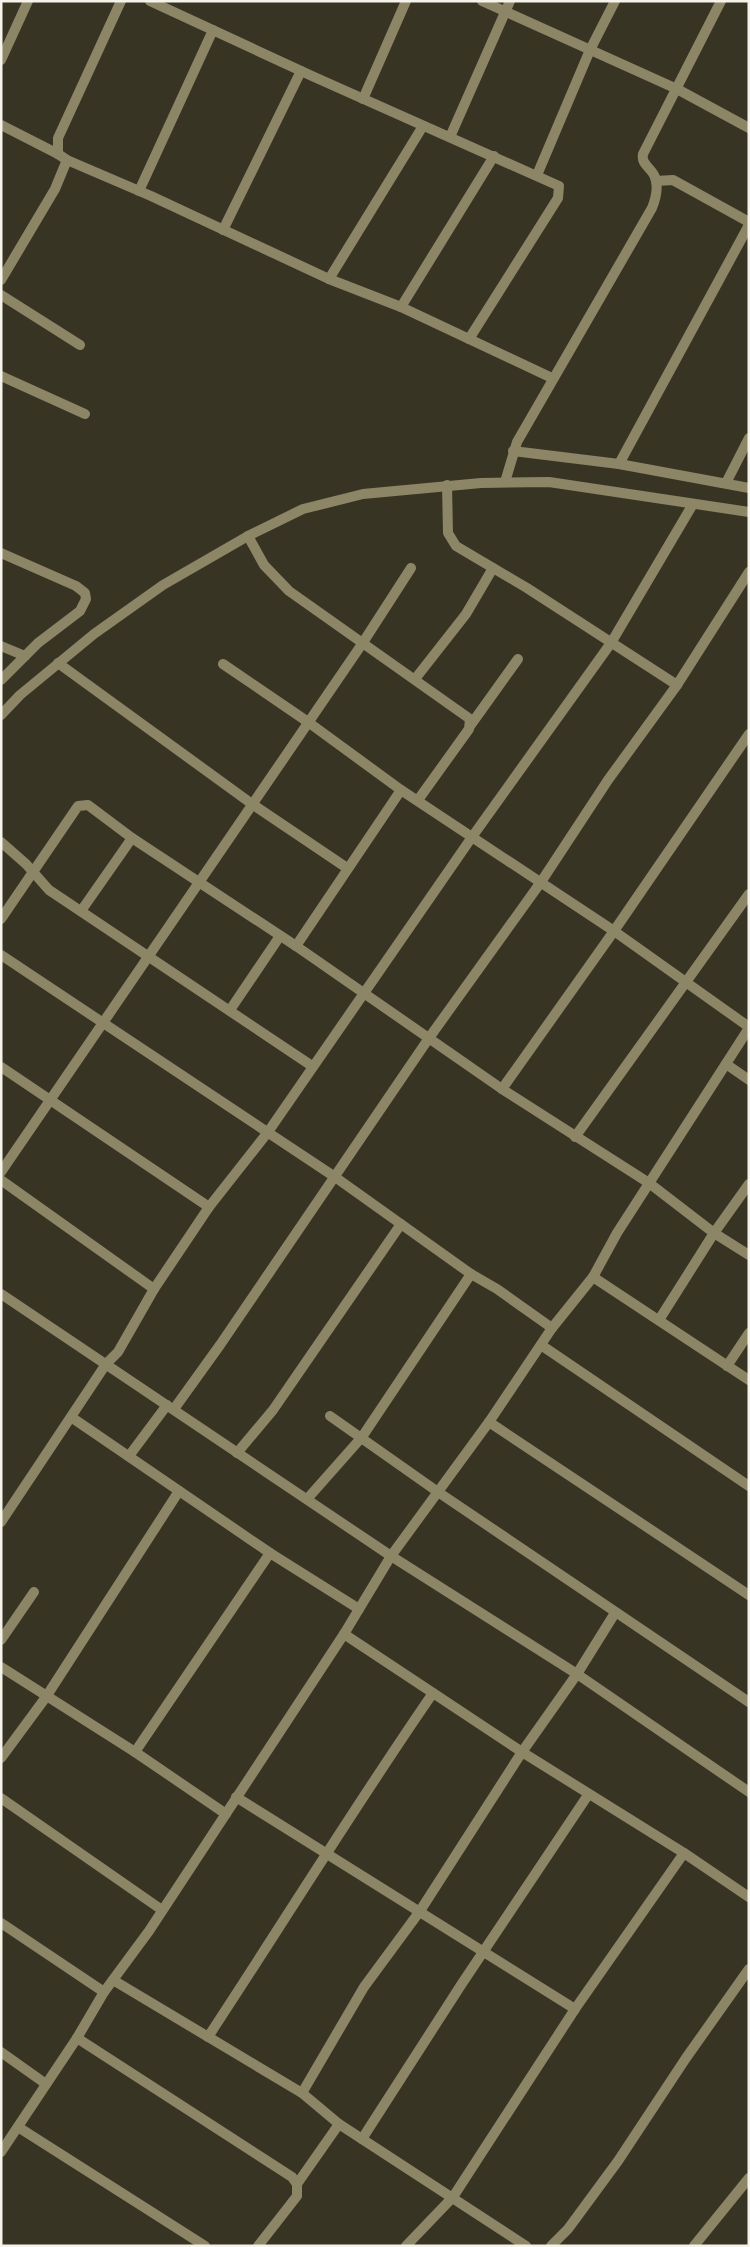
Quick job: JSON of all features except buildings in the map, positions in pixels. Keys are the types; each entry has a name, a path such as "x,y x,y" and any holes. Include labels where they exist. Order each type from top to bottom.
{"street":[{"path":"1,60 28,1"},
{"path":"58,154 58,138 121,1"},
{"path":"150,1 300,71 559,186 560,194 470,339"},
{"path":"364,99 406,1"},
{"path":"482,1 677,89 749,128"},
{"path":"450,137 510,1"},
{"path":"537,175 590,50 615,1"},
{"path":"506,474 513,451 552,378 652,208 655,200 656,181 653,173 644,163 643,154 722,1"},
{"path":"139,191 213,30"},
{"path":"223,230 300,71"},
{"path":"1,125 67,160 139,191 329,279 401,307 552,378"},
{"path":"329,279 423,126"},
{"path":"401,307 494,156"},
{"path":"1,280 55,189 67,160"},
{"path":"618,464 749,224 673,180 656,181"},
{"path":"1,295 80,345"},
{"path":"1,376 84,414"},
{"path":"726,483 749,438"},
{"path":"513,451 618,464 749,488"},
{"path":"1,715 20,695 94,634 163,585 248,536 303,509 364,494 447,485 506,474 749,512"},
{"path":"447,485 447,525 451,540 463,551 493,568 676,685"},
{"path":"1,1522 106,1364 118,1352 154,1289 209,1207 268,1132 472,837 610,643 692,504"},
{"path":"248,536 264,565 279,582 362,644 467,715 471,721 470,726"},
{"path":"1,552 76,586 85,593 86,598 80,611 25,656 1,680"},
{"path":"1,1172 362,644 411,568"},
{"path":"415,679 466,614 493,568"},
{"path":"129,1456 171,1407 220,1344 429,1038 541,882 608,780 676,685 749,572"},
{"path":"1,646 25,656"},
{"path":"418,800 518,659"},
{"path":"58,663 252,804 347,868"},
{"path":"1,2152 77,2038 104,1992 226,1814 236,1796 344,1634 392,1556 489,1422 552,1328 593,1277 617,1233 749,1027 614,931 401,790 308,722 223,664"},
{"path":"502,1089 614,931 749,734"},
{"path":"296,946 401,790"},
{"path":"1,919 78,806 81,804 93,807 132,838 296,946 502,1089 649,1183 714,1232 749,1255"},
{"path":"81,911 132,838"},
{"path":"1,842 26,864 49,890 312,1066"},
{"path":"575,1137 749,894"},
{"path":"230,1010 280,936"},
{"path":"1,955 335,1177 471,1274 497,1289 552,1328"},
{"path":"726,1064 749,1080"},
{"path":"1,1067 209,1207"},
{"path":"1,1180 154,1289"},
{"path":"659,1320 714,1232 749,1184"},
{"path":"237,1453 273,1410 401,1224"},
{"path":"308,1498 362,1437 471,1274"},
{"path":"593,1277 749,1380"},
{"path":"1,1294 392,1556 577,1674 749,1792"},
{"path":"727,1366 749,1333"},
{"path":"541,1345 749,1486"},
{"path":"330,1416 615,1613 749,1702"},
{"path":"71,1417 270,1554 359,1609"},
{"path":"489,1422 749,1595"},
{"path":"1,1758 46,1697 180,1491"},
{"path":"135,1752 270,1554"},
{"path":"1,1640 34,1592"},
{"path":"302,2093 364,1987 420,1911 522,1752 577,1674 615,1613"},
{"path":"344,1634 588,1795 684,1853 749,1897"},
{"path":"1,1666 46,1697 135,1752 226,1814"},
{"path":"208,2037 386,1762 433,1693"},
{"path":"362,2139 484,1950 588,1795"},
{"path":"236,1796 484,1950 575,2009"},
{"path":"1,1798 162,1910"},
{"path":"406,2246 453,2197 575,2009 684,1853"},
{"path":"1,1923 104,1992"},
{"path":"551,2246 568,2229 618,2160 686,2058 749,1969"},
{"path":"114,1980 302,2093 339,2124 526,2246"},
{"path":"77,2038 292,2177 297,2184"},
{"path":"1,2052 46,2084"},
{"path":"258,2246 296,2196 297,2184 339,2124"},
{"path":"18,2127 205,2246"},
{"path":"694,2246 749,2178"},
{"path":"739,2189 749,2196"}]}
